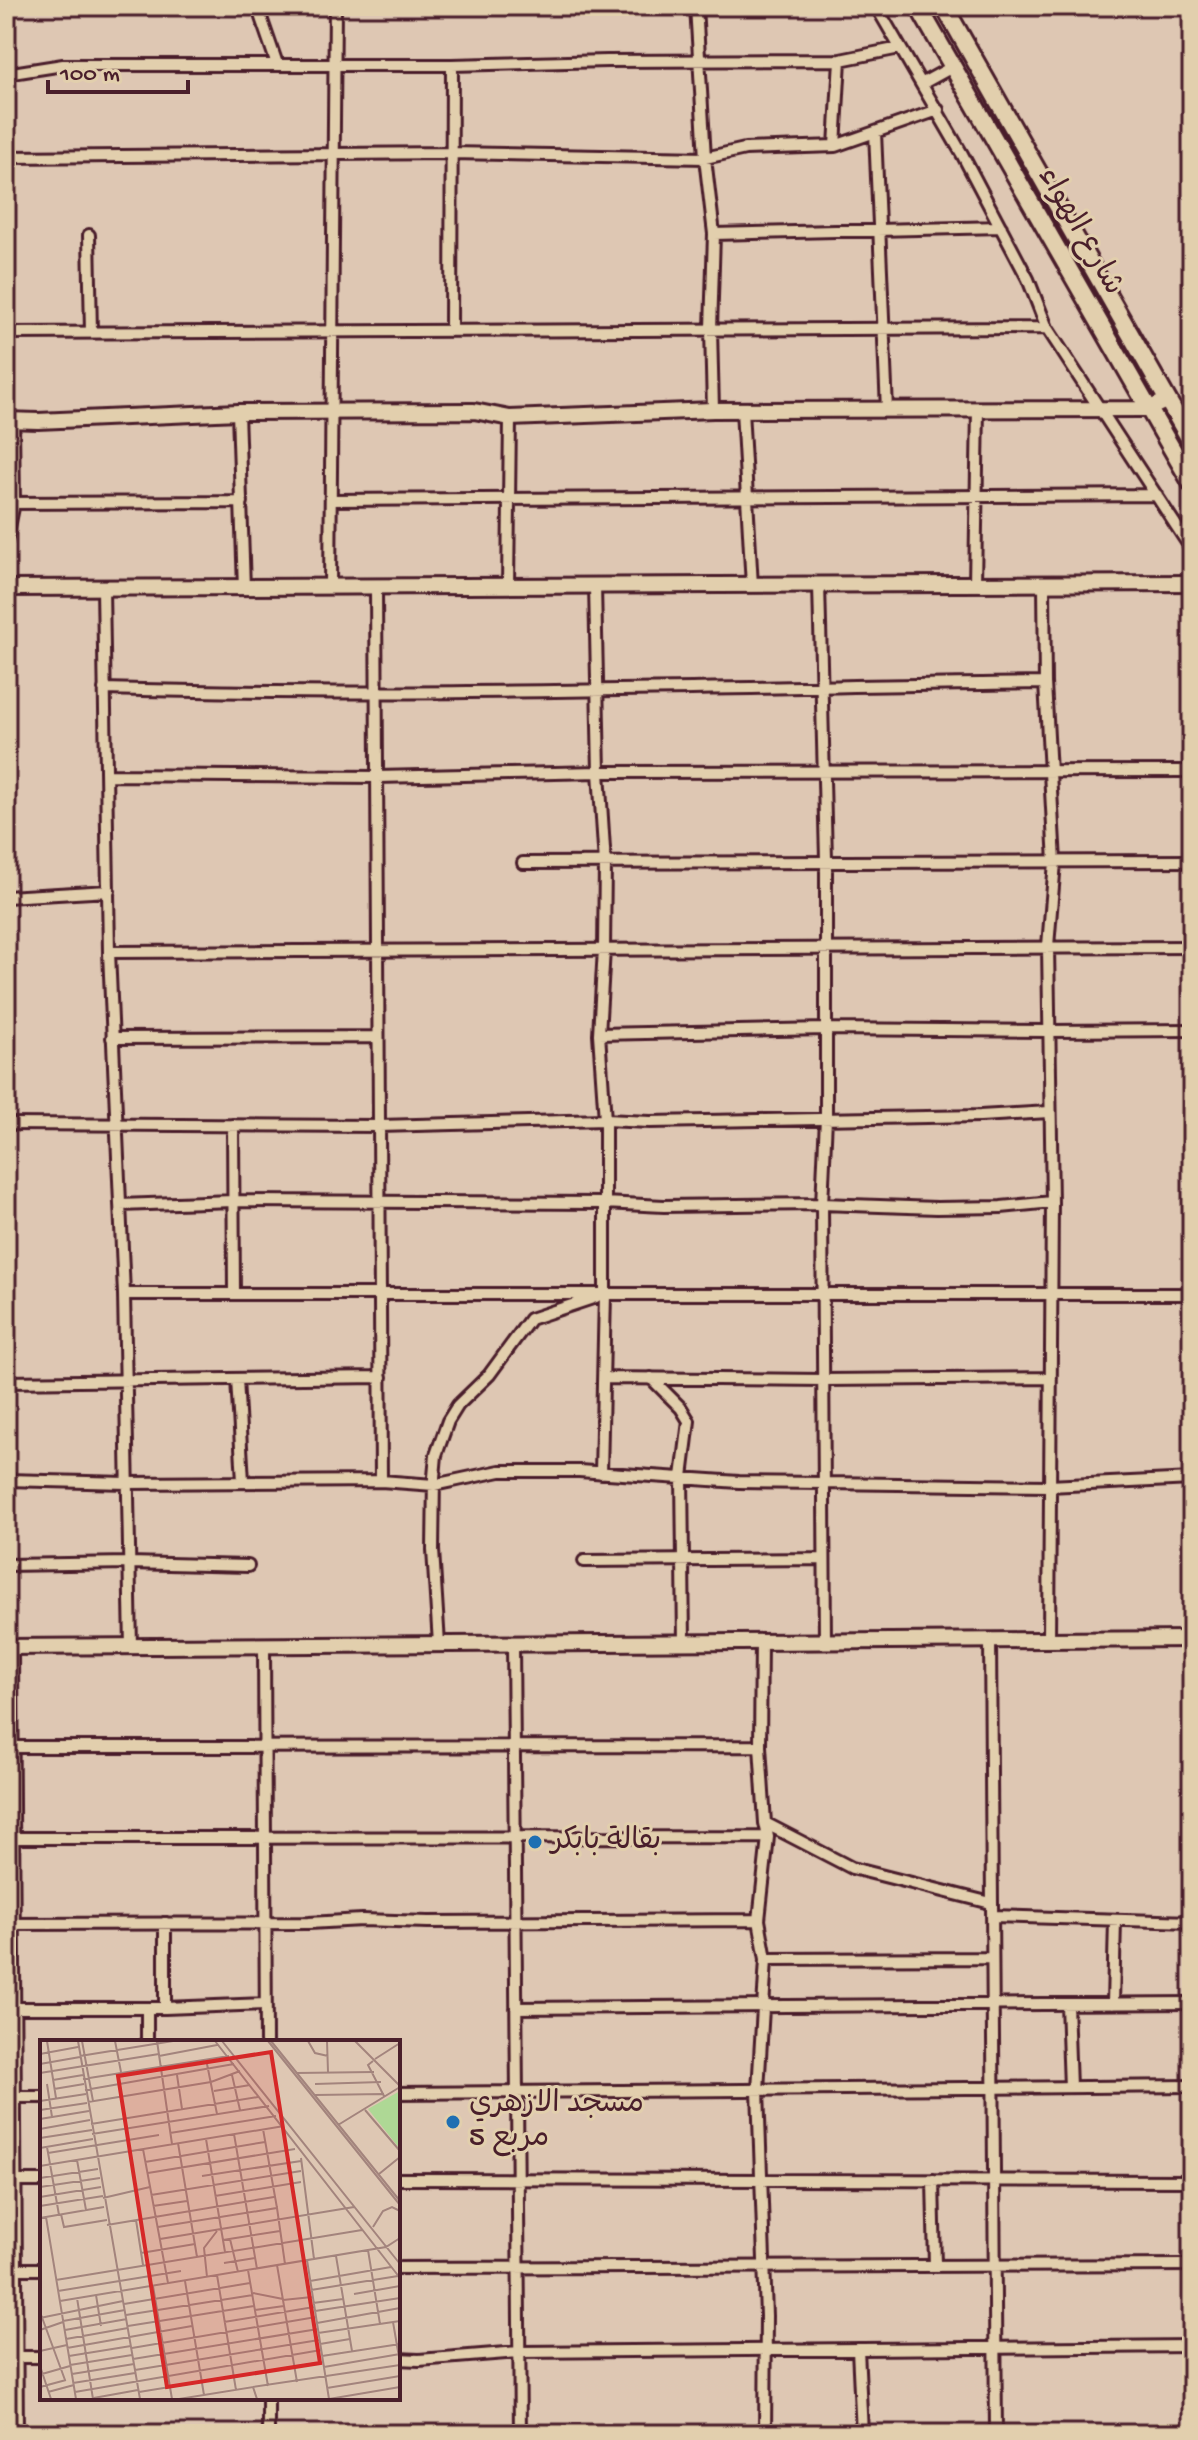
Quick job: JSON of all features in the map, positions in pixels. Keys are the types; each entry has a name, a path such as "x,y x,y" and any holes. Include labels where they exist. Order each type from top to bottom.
{"main road":[{"name":"شارع الهواء","path":"918,6 1192,484"},
{"name":"شارع الهواء","path":"944,6 1192,443"}],"street":[{"path":"257,6 277,64"},
{"path":"330,587 335,6"},
{"path":"696,6 705,158 714,234 711,329 713,410"},
{"path":"876,6 923,83 1001,227 1028,279 1047,328 1192,550"},
{"path":"6,74 63,65 452,65 840,60 900,48"},
{"path":"835,146 840,60"},
{"path":"451,331 452,65"},
{"path":"923,83 952,67"},
{"path":"6,157 451,153 705,158 745,149 835,146 938,110"},
{"path":"875,132 887,410"},
{"path":"714,234 1001,227"},
{"path":"89,235 91,332"},
{"path":"6,333 1047,328"},
{"path":"6,542 10,503 9,420 331,411 474,411 510,418 713,410 1148,409 1168,400"},
{"path":"975,584 978,409"},
{"path":"742,410 752,586"},
{"path":"238,412 244,588"},
{"path":"508,586 510,418"},
{"path":"331,500 1157,495"},
{"path":"10,503 242,502"},
{"path":"6,588 1192,583"},
{"path":"1044,584 1045,683 1055,862 1048,946 1053,1294 1049,1640"},
{"path":"819,585 826,862 826,1118 822,1204 825,1641"},
{"path":"595,586 599,772 605,864 599,1034 605,1120 601,1473"},
{"path":"376,587 381,1481"},
{"path":"103,588 109,952 124,1294 131,1647"},
{"path":"104,689 226,693 1045,683"},
{"path":"108,775 377,777 599,772 1192,771"},
{"path":"523,863 1192,861"},
{"path":"6,897 109,891"},
{"path":"109,952 1192,947"},
{"path":"599,1034 826,1029 1192,1030"},
{"path":"112,1038 378,1037"},
{"path":"6,1124 379,1126 980,1116 1049,1112"},
{"path":"233,1125 234,1293"},
{"path":"120,1205 233,1201 664,1206 822,1204 937,1208 1052,1202"},
{"path":"124,1294 1192,1294"},
{"path":"439,1644 433,1550 434,1485 436,1455 448,1421 458,1405 489,1375 530,1319 605,1294"},
{"path":"6,1382 381,1377"},
{"path":"604,1378 1051,1378"},
{"path":"651,1378 681,1408 689,1421 682,1477 684,1642"},
{"path":"237,1379 243,1481"},
{"path":"6,1480 127,1483 381,1481 434,1485 500,1471 579,1471 739,1482 1049,1486 1192,1479"},
{"path":"584,1561 824,1559"},
{"path":"6,1565 129,1563 248,1566"},
{"path":"17,2434 11,2357 9,1647 1192,1639"},
{"path":"990,1640 996,2434"},
{"path":"761,1642 760,1746 768,1837 759,1920 766,1959 758,2090 765,2267 765,2434"},
{"path":"513,1644 520,2434"},
{"path":"264,1646 266,2040"},
{"path":"9,1747 760,1746"},
{"path":"765,1823 852,1868 991,1903"},
{"path":"10,1838 768,1837"},
{"path":"992,1916 1192,1922"},
{"path":"10,1924 759,1920"},
{"path":"1113,2004 1115,1920"},
{"path":"165,1923 165,2008"},
{"path":"766,1959 992,1958"},
{"path":"516,2008 1192,2003"},
{"path":"10,2008 165,2008 265,2004"},
{"path":"1067,2004 1070,2087"},
{"path":"147,2008 147,2040"},
{"path":"400,2093 1192,2086"},
{"path":"10,2097 40,2097"},
{"path":"400,2179 1192,2181"},
{"path":"933,2180 935,2266"},
{"path":"11,2181 40,2181"},
{"path":"400,2268 1192,2265"},
{"path":"11,2269 40,2269"},
{"path":"400,2359 519,2352 1192,2346"},
{"path":"858,2349 862,2434"},
{"path":"11,2357 40,2357"},
{"path":"268,2400 268,2434"},
{"path":"1140,2434 1192,2433"}],"place":[{"name":"بقالة بابكر","path":"535,1842"},
{"name":"مسجد الازهري مربع 5","path":"453,2122"}]}
